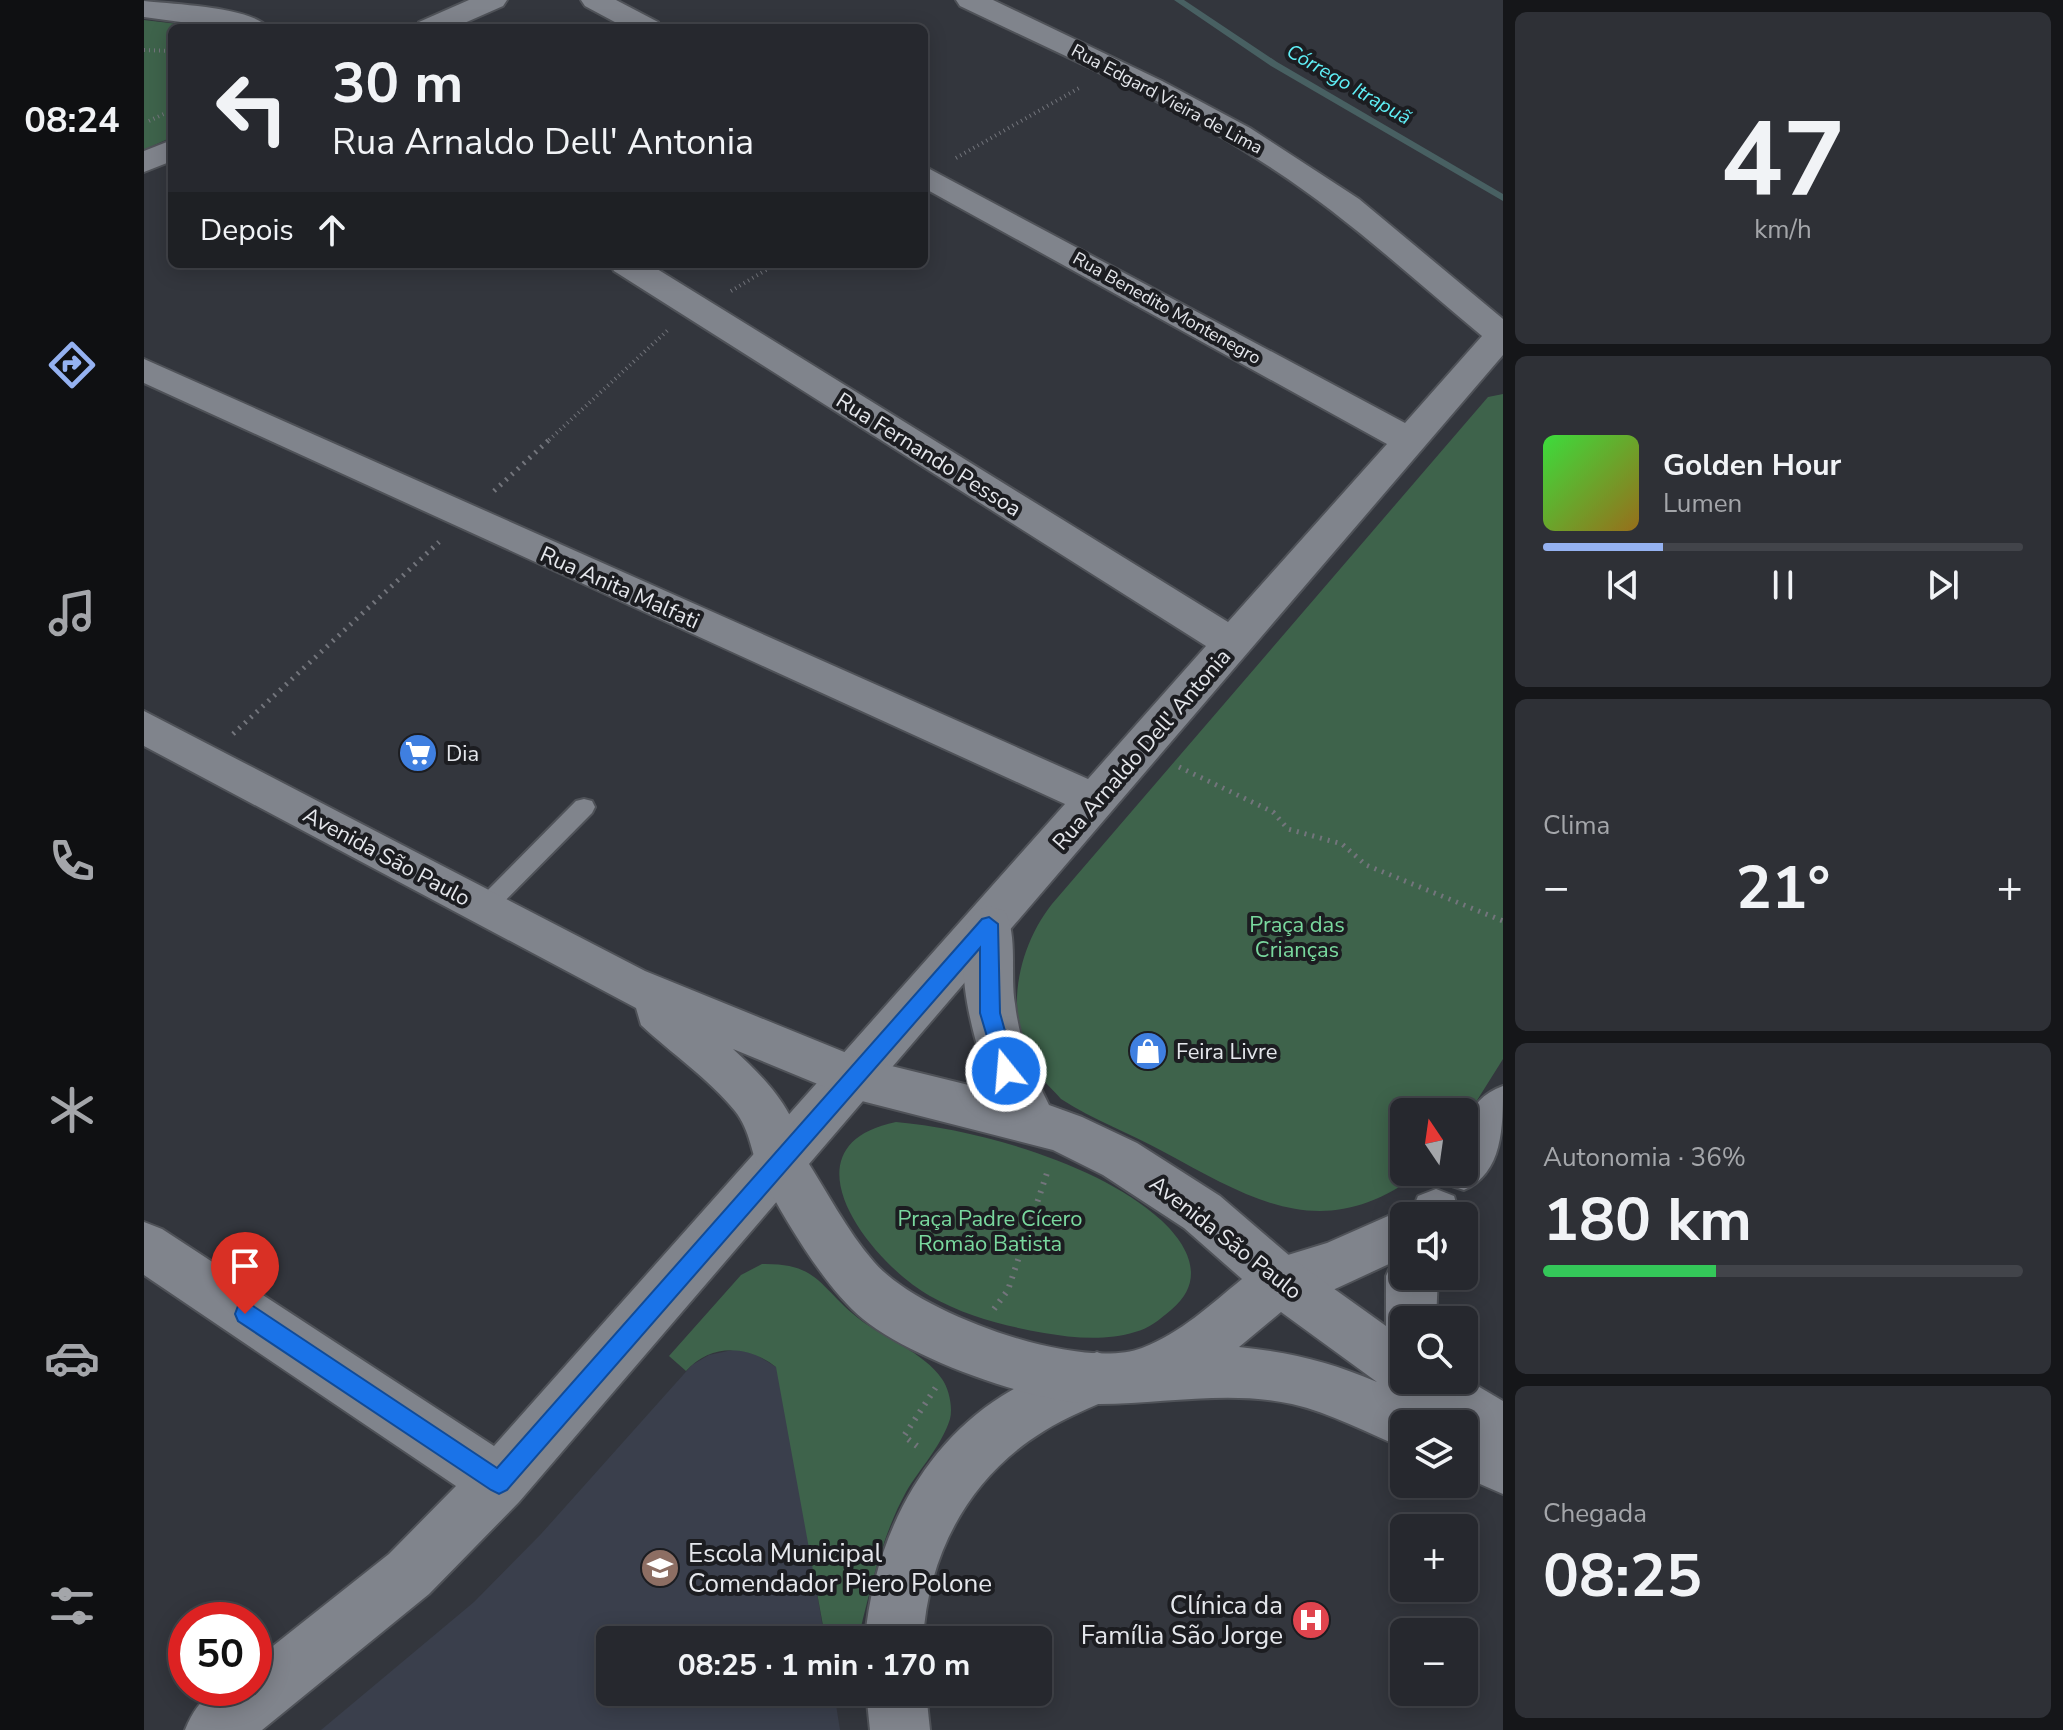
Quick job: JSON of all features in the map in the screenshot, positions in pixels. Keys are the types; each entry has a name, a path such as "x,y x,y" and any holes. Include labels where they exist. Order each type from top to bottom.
{"street":[{"path":"438,24 493,0"},
{"path":"595,0 640,24"},
{"name":"Rua Edgard Vieira de Lima","path":"970,0 1197,111 1326,190 1502,335"},
{"path":"144,9 242,24"},
{"path":"144,163 168,151"},
{"name":"Rua Benedito Montenegro","path":"928,177 1410,441"},
{"name":"Rua Fernando Pessoa","path":"632,268 1233,644"},
{"name":"Rua Arnaldo Dell' Antonia","path":"215,1730 409,1574 499,1482 1502,335"},
{"name":"Rua Anita Malfati","path":"144,370 1061,786 1098,799"},
{"name":"Avenida São Paulo","path":"144,727 629,985 854,1078 1048,1127 1157,1180 1202,1212 1280,1280 1390,1366"},
{"path":"989,924 990,1013 1006,1071 1048,1127"},
{"name":"Avenida São Paulo","path":"629,985 752,1096 776,1137 780,1162 856,1280 884,1304 962,1347 1054,1372 1122,1376 1206,1370 1290,1378 1336,1391 1390,1389"},
{"path":"1439,1202 1501,1115"},
{"path":"896,1626 903,1574 935,1504 955,1474 981,1446 1014,1419 1201,1346 1280,1280 1335,1265 1390,1232"},
{"path":"144,1246 499,1482"},
{"name":"Avenida São Paulo","path":"1430,1394 1503,1432"},
{"path":"1478,1455 1503,1467"},
{"path":"897,1706 900,1730"}],"lane":[{"path":"484,908 584,807"}],"path":[{"path":"144,50 168,51"},
{"path":"928,173 1112,69"},
{"path":"144,124 168,112"},
{"path":"205,759 665,332 769,268"},
{"path":"1141,749 1273,812 1288,829 1342,844 1366,865 1503,921"},
{"path":"955,1474 904,1436 962,1347 1008,1290 1041,1183 1048,1127"}],"shaded area":[{"name":"Escola Municipal Comendador Piero Polone","path":"737,1349 755,1354 776,1367 780,1375 823,1626 596,1626 596,1706 836,1706 840,1730 321,1730 474,1602 541,1534 692,1365 709,1355"}],"green space":[{"path":"144,20 178,24 168,24 168,139 144,150"},
{"name":"Praça das Crianças","path":"1503,394 1503,1059 1478,1099 1390,1098 1390,1186 1399,1186 1386,1194 1353,1207 1322,1211 1291,1208 1260,1200 1061,1099 1036,1070 1026,1050 1017,1007 1022,963 1040,922 1052,904 1488,397"},
{"name":"Praça Padre Cícero Romão Batista","path":"896,1122 963,1132 1036,1153 1072,1166 1135,1200 1171,1230 1186,1253 1191,1276 1182,1299 1145,1329 1113,1337 1090,1338 1055,1335 1000,1323 971,1315 930,1296 883,1258 862,1232 847,1205 840,1179 844,1155 861,1135"},
{"path":"762,1264 807,1272 858,1318 925,1361 942,1379 948,1393 950,1419 936,1448 906,1492 890,1526 861,1626 823,1626 776,1367 754,1354 730,1350 707,1355 686,1371 669,1356 741,1275"}],"waterway":[{"name":"Córrego Itrapuã","path":"1178,0 1274,64 1503,198"}],"place":[{"name":"Dia","path":"418,753"},
{"name":"Feira Livre","path":"1148,1051"},
{"name":"Escola Municipal Comendador Piero Polone","path":"660,1568"},
{"name":"Clínica da Família São Jorge","path":"1311,1620"}],"route":[{"path":"245,1314 499,1482 989,924 987,983 990,1013 1006,1071"}]}
